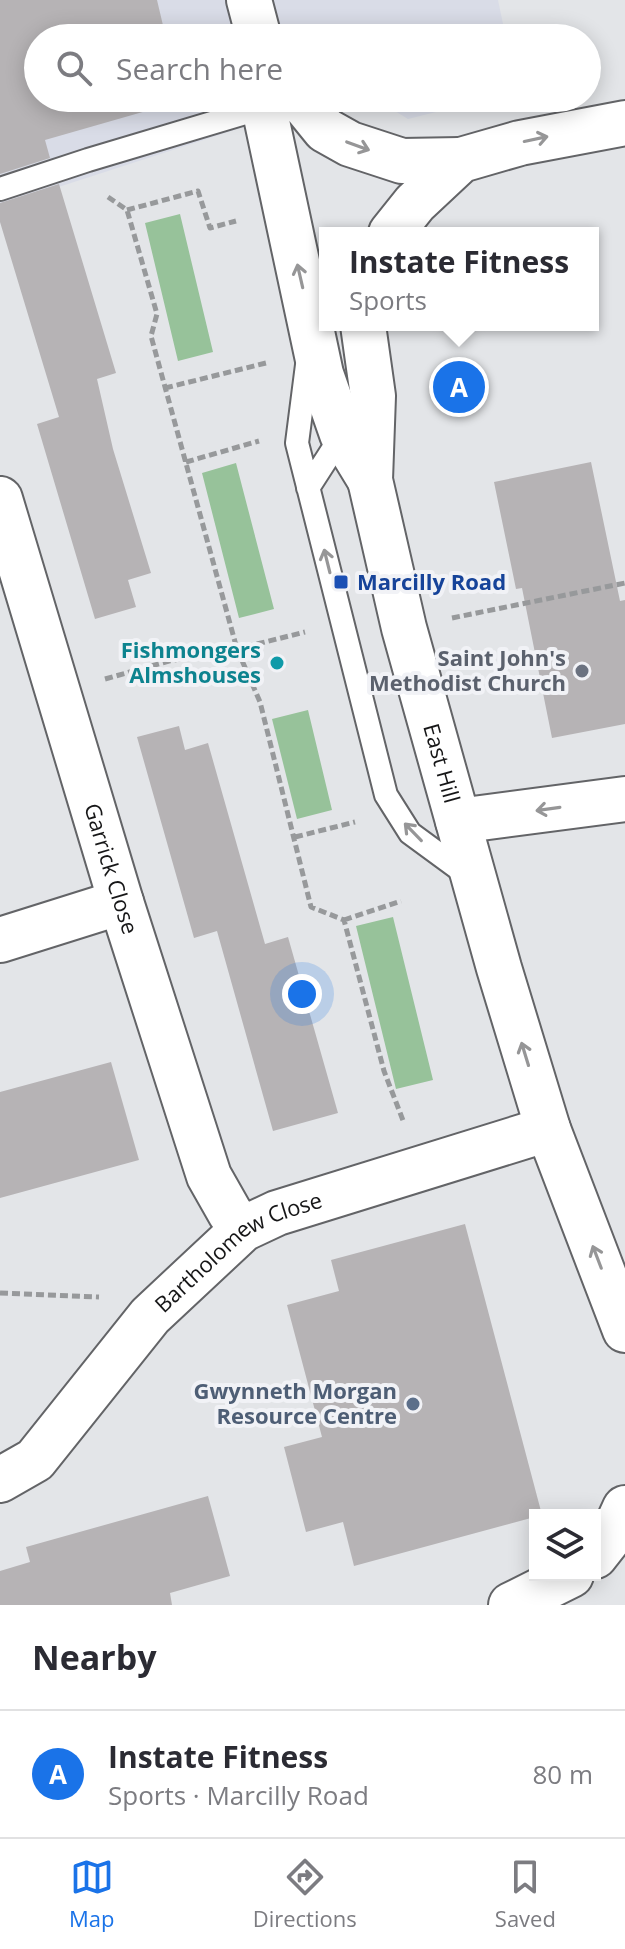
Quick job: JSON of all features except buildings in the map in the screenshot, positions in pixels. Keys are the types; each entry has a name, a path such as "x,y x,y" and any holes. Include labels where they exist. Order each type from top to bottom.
{"main road":[{"path":"249,0 255,24"},
{"name":"East Hill","path":"276,112 321,374 342,434 370,480 404,628 548,1129 625,1330"},
{"path":"293,112 350,144 402,161 461,160 520,143 625,123"},
{"path":"396,227 415,203 461,160"},
{"path":"364,331 373,396 370,480"},
{"name":"Garrick Close","path":"0,499 121,902 209,1176 243,1229"},
{"path":"458,821 625,799"},
{"path":"0,940 121,902"},
{"name":"Bartholomew Close","path":"0,1480 35,1460 150,1316 243,1229 277,1213 548,1129"},
{"path":"601,1548 614,1532 625,1508"},
{"path":"511,1605 559,1581"}],"lane":[{"path":"0,189 239,112"},
{"path":"311,325 297,443 386,795 410,833 474,880"},
{"path":"308,488 342,434 373,396"}],"path":[{"path":"127,210 198,191 210,228 236,221"},
{"path":"104,194 127,210 157,314 151,336 237,649 260,702 311,907 344,920 379,911 401,901"},
{"path":"165,388 266,363"},
{"path":"186,462 264,440"},
{"path":"404,628 625,583"},
{"path":"132,671 288,637"},
{"path":"295,837 355,822"},
{"path":"344,920 384,1071 398,1104"},
{"path":"0,1293 99,1297 111,1301"}],"shaded area":[{"path":"0,0 498,0 503,24 24,24 24,112 290,112 0,206"},
{"path":"397,112 436,112 408,119"}],"green space":[{"path":"180,214 213,352 178,361 145,223"},
{"path":"236,463 274,609 239,618 202,473"},
{"path":"308,710 332,810 297,819 272,719"},
{"path":"393,917 433,1080 396,1089 356,926"}],"place":[{"name":"Instate Fitness","path":"459,387"},
{"name":"Marcilly Road","path":"341,582"},
{"name":"Fishmongers Almshouses","path":"277,663"},
{"name":"Saint John's Methodist Church","path":"582,671"},
{"name":"Gwynneth Morgan Resource Centre","path":"413,1404"}]}
